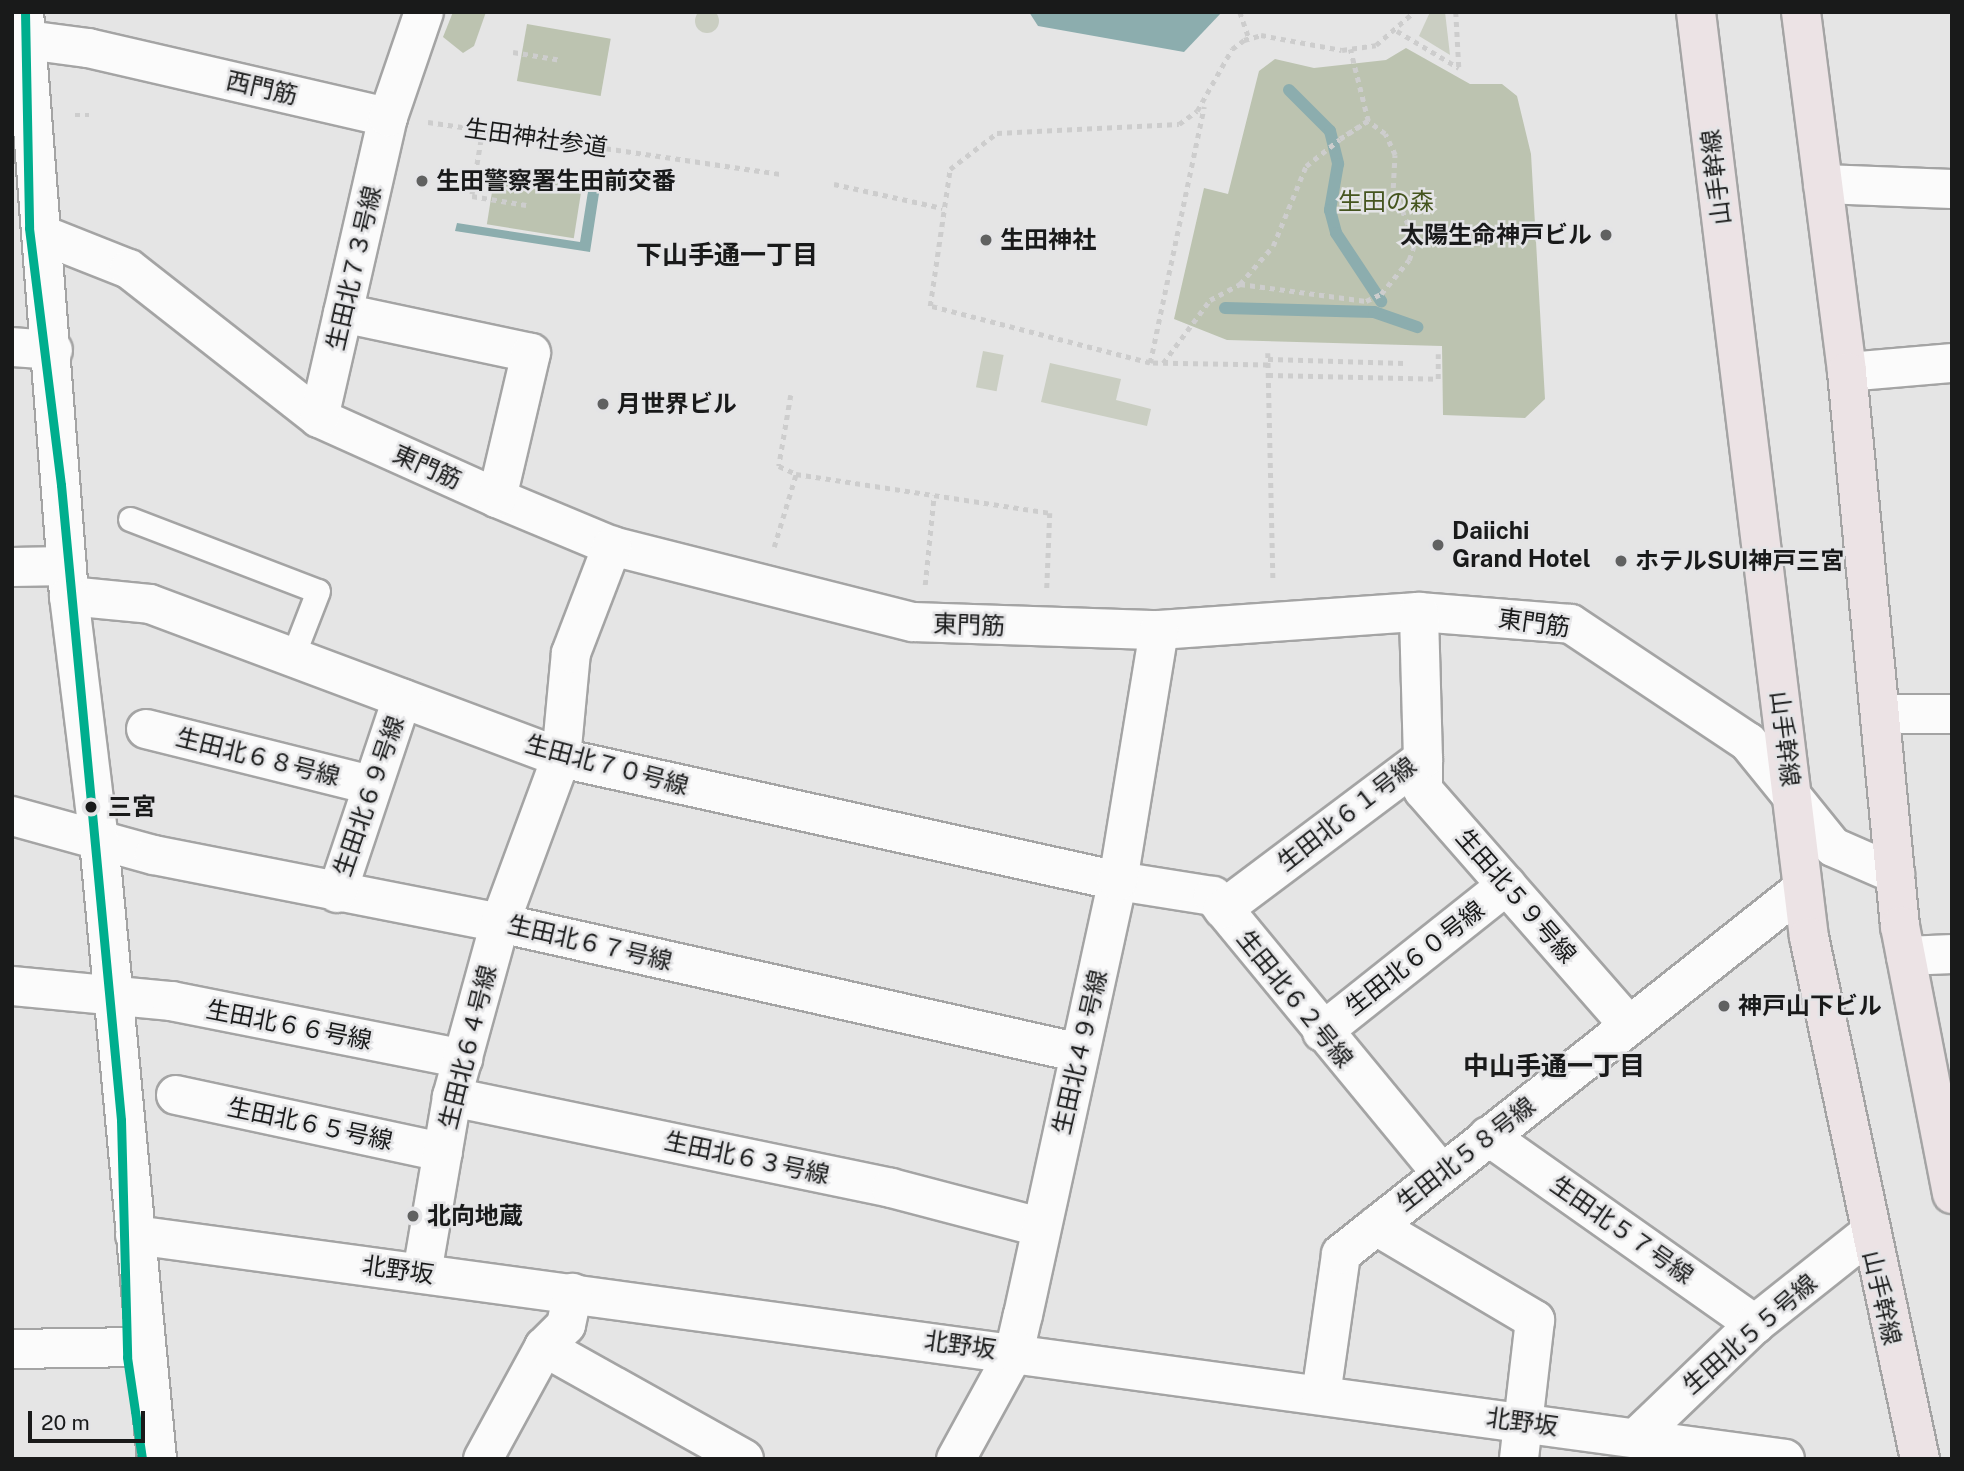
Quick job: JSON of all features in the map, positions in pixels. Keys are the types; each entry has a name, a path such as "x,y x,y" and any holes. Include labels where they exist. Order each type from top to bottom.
{"main road":[{"name":"山手幹線","path":"1696,12 1802,889 1868,1234 1920,1459"},
{"path":"1801,12 1847,372 1895,874 1906,956 1952,1194"}],"street":[{"path":"388,117 424,12"},
{"path":"21,30 53,350 68,581 99,841 144,1347 157,1459"},
{"name":"西門筋","path":"21,30 388,117"},
{"name":"生田北７３号線","path":"319,418 388,117"},
{"path":"1823,184 1952,188"},
{"name":"東門筋","path":"43,235 129,269 319,418 496,498 612,546 922,623 1159,630 1419,612 1571,624 1748,742 1793,804 1833,847 1895,874"},
{"path":"343,313 531,353 496,498"},
{"path":"12,347 53,350"},
{"path":"1847,372 1952,363"},
{"name":"生田北６４号線","path":"422,1273 452,1097 500,923 561,758 571,653 612,546"},
{"name":"生田北７０号線","path":"12,567 150,604 561,758 1118,881"},
{"name":"生田北６１号線","path":"1223,909 1423,759 1419,612"},
{"name":"生田北４９号線","path":"956,1459 1014,1353 1118,881 1159,630"},
{"name":"生田北６９号線","path":"337,893 370,785 402,699"},
{"path":"1880,714 1952,714"},
{"name":"生田北６８号線","path":"146,729 370,785"},
{"name":"生田北５９号線","path":"1423,759 1423,790 1629,1025"},
{"name":"生田北６７号線","path":"12,816 99,841 337,893 500,923 1080,1053"},
{"name":"生田北６２号線","path":"1118,881 1213,896 1322,1032 1441,1173"},
{"name":"生田北６０号線","path":"1322,1032 1507,885"},
{"name":"生田北５８号線","path":"1321,1395 1341,1254 1802,889"},
{"path":"1906,956 1952,954"},
{"name":"生田北６６号線","path":"12,986 114,998 171,1001 463,1059"},
{"name":"生田北６５号線","path":"176,1095 443,1152"},
{"name":"生田北６３号線","path":"452,1097 891,1188 1040,1227"},
{"name":"生田北５７号線","path":"1488,1136 1755,1324"},
{"path":"1376,1226 1535,1320 1522,1440"},
{"name":"生田北５５号線","path":"1636,1438 1755,1324 1868,1234"},
{"name":"北野坂","path":"135,1235 1321,1395 1522,1440 1636,1438 1785,1459"},
{"path":"483,1459 544,1348 566,1325 573,1293"},
{"path":"12,1349 144,1347"},
{"path":"544,1348 744,1459"}],"lane":[{"path":"130,519 318,591 292,658"}],"path":[{"path":"1404,363 1268,359 1150,363 930,306 950,169 997,133 1179,124 1197,111 1232,49 1250,38 1350,49 1376,45 1397,32 1414,12"},
{"path":"1397,32 1459,68 1457,12"},
{"path":"1241,14 1250,38"},
{"path":"1240,284 1350,300 1379,295 1415,243 1393,188 1395,155 1385,134 1368,121 1350,49"},
{"path":"513,52 561,60"},
{"path":"1150,363 1203,107"},
{"path":"75,115 89,115"},
{"name":"生田神社参道","path":"388,117 781,174"},
{"path":"1163,363 1210,300 1240,284 1273,246 1306,166 1368,121"},
{"path":"483,131 472,197 526,205"},
{"path":"834,184 942,208"},
{"path":"1268,375 1438,379 1438,354"},
{"path":"1268,359 1274,622"},
{"path":"791,395 779,466 796,474 1051,513 1045,627"},
{"path":"763,584 796,474"},
{"path":"922,623 933,495"}],"shaded area":[{"path":"707,9 715,13 719,21 715,29 707,33 699,29 695,21 699,13"},
{"path":"1430,12 1445,12 1450,55 1419,36"},
{"path":"983,351 1004,355 997,391 976,387"},
{"path":"1050,363 1121,379 1116,400 1151,409 1147,426 1041,402"}],"green space":[{"path":"453,12 486,12 474,46 463,53 443,37"},
{"path":"527,24 611,39 601,96 517,81"},
{"name":"生田の森","path":"1406,48 1470,84 1502,84 1517,96 1531,154 1545,399 1525,418 1443,415 1442,346 1227,340 1174,319 1204,188 1228,194 1259,71 1275,59 1314,68 1386,60"},
{"path":"495,173 582,187 574,238 487,224"}],"water":[{"path":"1029,12 1222,12 1184,52 1038,26"},
{"path":"589,185 600,187 590,252 455,231 457,223 580,242"}],"waterway":[{"path":"1289,90 1330,131 1338,164 1330,210 1336,233 1381,301"},
{"path":"1225,308 1374,312 1417,327"}],"transit line":[{"path":"25,12 29,228 61,485 121,1120 127,1357 142,1459"}],"place":[{"name":"生田警察署生田前交番","path":"422,181"},
{"name":"太陽生命神戸ビル","path":"1606,235"},
{"name":"生田神社","path":"986,240"},
{"name":"月世界ビル","path":"603,404"},
{"name":"Daiichi Grand Hotel","path":"1438,545"},
{"name":"ホテルSUI神戸三宮","path":"1621,561"},
{"name":"三宮","path":"91,807"},
{"name":"神戸山下ビル","path":"1724,1006"},
{"name":"北向地蔵","path":"413,1216"}],"district":[{"name":"下山手通一丁目","path":"727,255"},
{"name":"中山手通一丁目","path":"1554,1066"}]}
